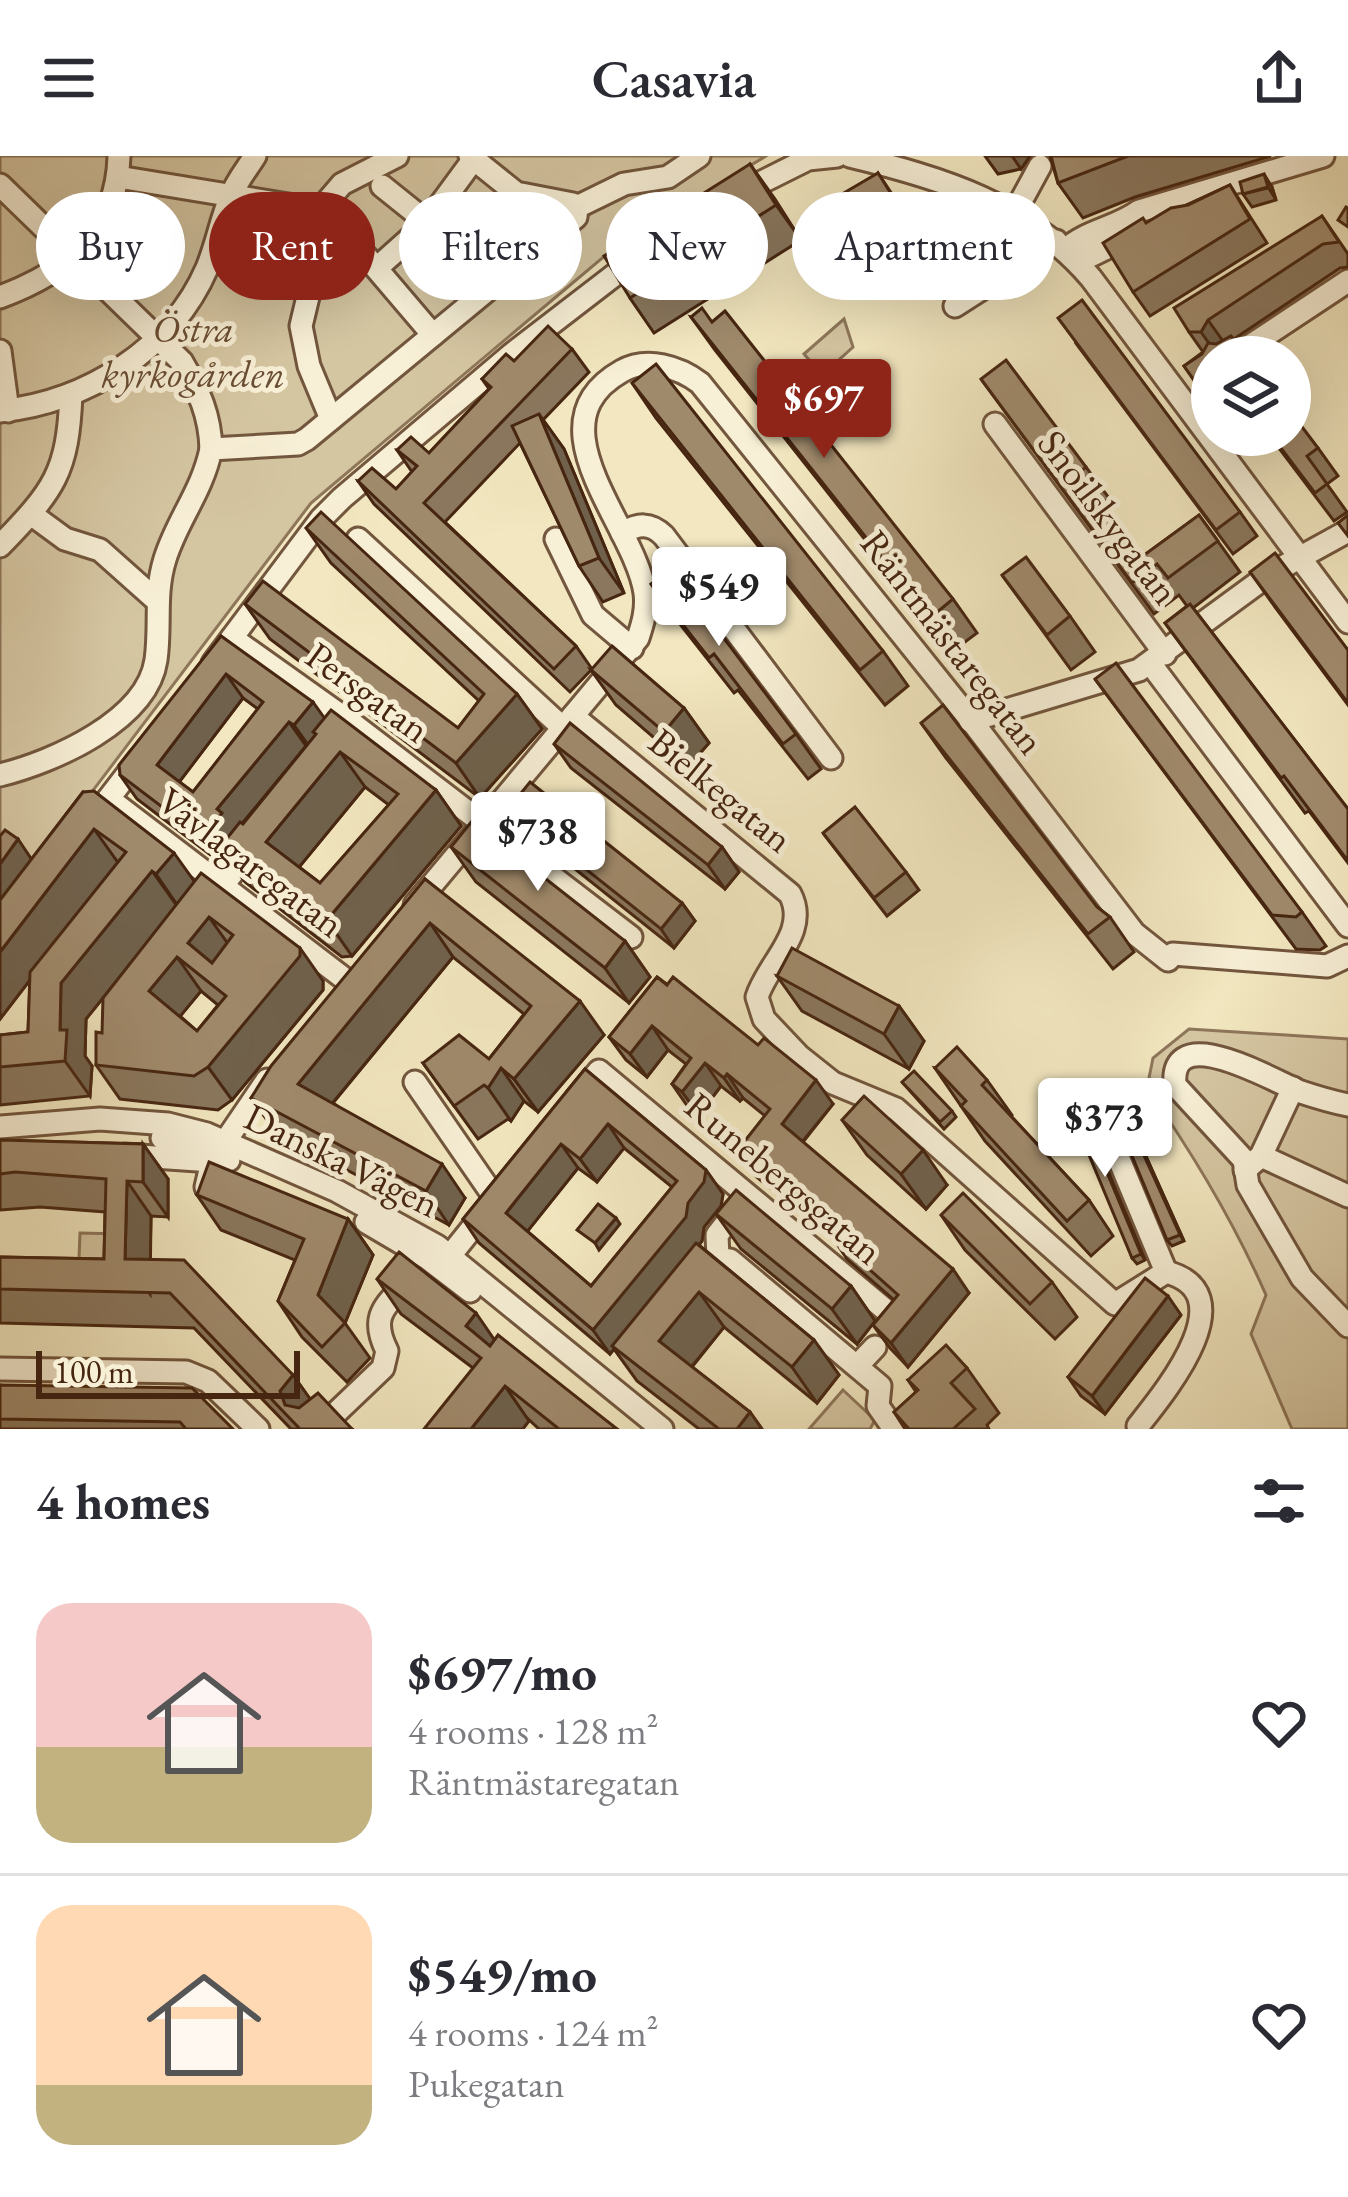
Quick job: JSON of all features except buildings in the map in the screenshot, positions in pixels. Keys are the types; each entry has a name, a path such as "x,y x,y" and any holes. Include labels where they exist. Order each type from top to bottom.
{"street":[{"path":"232,192 236,156"},
{"path":"233,192 255,156"},
{"path":"338,192 342,184 397,156"},
{"path":"582,205 624,184 668,177 699,156"},
{"path":"743,192 808,159 837,156"},
{"path":"850,156 885,160 971,192"},
{"path":"955,305 1139,211 1323,156"},
{"path":"448,192 473,157 514,192"},
{"path":"1028,192 1040,166"},
{"path":"118,167 215,192"},
{"path":"0,185 36,219"},
{"path":"382,187 399,201"},
{"path":"1066,251 1136,245 1235,200"},
{"path":"1055,243 1186,387 1348,622"},
{"path":"378,267 399,248"},
{"path":"0,351 4,411 70,394 127,365 160,338 184,310 209,262"},
{"path":"375,264 433,335"},
{"path":"1264,336 1348,281"},
{"path":"0,297 36,282"},
{"path":"205,674 342,498 512,354 606,284"},
{"path":"0,775 70,749 132,706 149,683 155,665 155,598 166,555 199,493 211,449 210,422 182,362 121,300"},
{"path":"306,300 300,322 309,366 331,419"},
{"path":"211,449 298,444 476,300"},
{"name":"Räntmästaregatan","path":"407,916 632,648 644,621 645,596 586,456 582,433 597,392 629,367 652,365 687,373 700,383 1134,933 1168,960 1173,953 1327,966 1348,956"},
{"path":"0,546 31,514 62,470 69,443 70,394"},
{"name":"Snoilskygatan","path":"995,424 1348,926"},
{"path":"31,514 64,538 100,550 155,598"},
{"path":"622,533 643,525 664,536 831,758"},
{"path":"970,721 1119,678 1158,658 1270,574 1348,531"},
{"path":"556,538 593,615 632,648"},
{"name":"Bielkegatan","path":"358,539 568,722 790,894 796,924 757,997 764,1019 799,1056 832,1083 896,1108 1114,1312 1166,1273"},
{"name":"Persgatan","path":"232,638 347,731 485,823 631,937"},
{"path":"82,834 150,746"},
{"name":"Vävlagaregatan","path":"109,799 350,983"},
{"path":"184,932 262,836"},
{"path":"1348,1105 1208,1053 1182,1060 1174,1072 1175,1085 1244,1160 1348,1196"},
{"path":"203,1199 218,1152 250,1100 283,1062"},
{"name":"Runebergsgatan","path":"560,1118 598,1071 639,1092 888,1312"},
{"path":"319,1429 383,1368 387,1351 378,1332 379,1317 502,1190 415,1082"},
{"path":"1293,1088 1252,1163 1248,1185 1302,1278 1348,1326"},
{"path":"1096,1104 1166,1273 1177,1275 1194,1289 1199,1302 1201,1323 1193,1348 1138,1426"},
{"name":"Danska Vägen","path":"0,1127 136,1120 188,1129 218,1152"},
{"name":"Danska Vägen","path":"3,1145 129,1132 218,1152 337,1191 439,1257 608,1393 662,1429"},
{"path":"95,1154 218,1152"},
{"path":"735,1202 739,1207 717,1235 712,1265 730,1260 859,1365 880,1390 878,1406 894,1429"},
{"path":"859,1365 875,1347"},
{"path":"608,1393 629,1366"},
{"path":"0,1369 186,1372 208,1381 258,1429"},
{"name":"Danska Vägen","path":"608,1393 640,1429"}],"green space":[{"name":"Östra kyrkogården","path":"0,156 766,156 707,192 606,192 606,255 582,275 582,192 399,192 399,300 552,300 311,503 0,913"},
{"path":"844,319 853,347 822,375 804,354"},
{"path":"1189,1029 1348,1039 1348,1429 1292,1429 1251,1334 1266,1295 1212,1188 1147,1088 1153,1058"},
{"path":"80,1233 120,1234 120,1260 79,1259"},
{"path":"843,1390 875,1420 870,1429 809,1429"}]}
